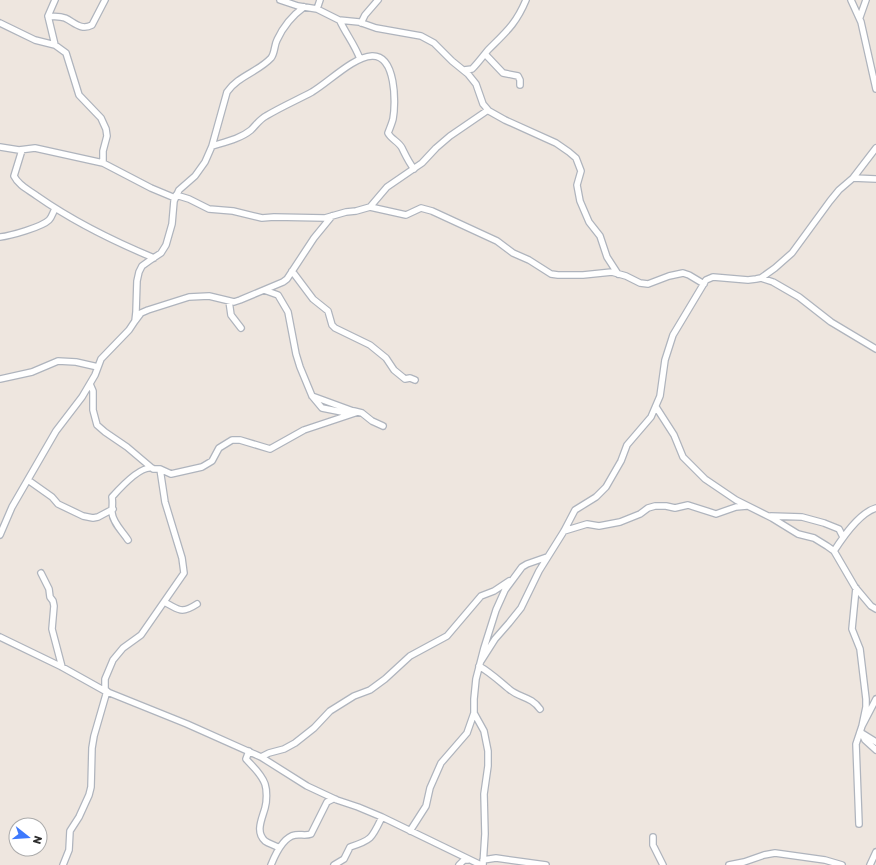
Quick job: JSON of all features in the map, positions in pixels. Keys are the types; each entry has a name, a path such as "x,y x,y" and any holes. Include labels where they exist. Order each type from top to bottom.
{"street":[{"path":"55,0 48,16 55,45"},
{"path":"48,16 65,19 81,27 88,27 92,25 105,0"},
{"path":"280,0 298,6 317,9 340,21 361,23 376,28 421,36 434,43 452,61 464,70 476,84 483,104 488,110 505,120 556,143 569,152 576,158 581,171 577,185 580,201 589,222 600,236 607,257 618,274"},
{"path":"317,9 320,0"},
{"path":"361,23 365,15 378,0"},
{"path":"464,70 472,69 517,20 526,0"},
{"path":"851,0 860,17 876,89"},
{"path":"860,17 866,0"},
{"path":"135,321 138,275 142,266 162,253 170,234 176,197 184,184 195,176 205,162 212,146 227,92 237,80 252,72 270,58 276,41 285,26 304,7"},
{"path":"340,21 356,48 360,59"},
{"path":"0,23 34,40 55,45 66,53 79,94 101,118 106,129 107,136 103,151 102,163"},
{"path":"485,54 503,73 518,76 520,85"},
{"path":"212,146 235,139 245,133 262,118 312,92 350,64 360,59 372,56 378,57 390,69 394,99 392,119 388,133 392,139 401,146 407,160 414,169"},
{"path":"370,207 387,187 427,159 436,148 450,136 488,110"},
{"path":"0,147 14,150 35,148 102,163 151,188 176,197 189,199 209,209 233,211 262,218 274,217 315,219 370,207 406,215 421,208 432,211 497,240 513,253 529,260 551,274 583,275 606,272 618,274 640,283 648,284 669,276 683,273 689,274 704,284"},
{"path":"480,663 495,639 510,623 521,608 547,557 564,531 575,510 596,497 606,487 632,438 642,428 656,406 660,396 665,360 673,335 706,280 713,277 748,280 761,278 775,268 792,253 830,201 853,178 876,148"},
{"path":"22,150 14,176 19,184 55,209 70,216 89,229 154,258"},
{"path":"853,178 876,179"},
{"path":"0,237 14,234 45,223 49,220 55,209"},
{"path":"0,535 12,507 56,431 90,384 104,354 125,334 142,313 189,297 209,296 234,302 283,282 287,279 314,238 332,216"},
{"path":"292,271 314,299 328,311 332,325 335,328 370,345 386,358 401,377 415,380"},
{"path":"761,278 773,282 800,297 831,322 876,349"},
{"path":"264,290 278,295 288,312 296,354 312,396 362,413 372,421 383,426"},
{"path":"229,301 231,314 241,328"},
{"path":"0,380 32,372 58,361 76,362 98,367"},
{"path":"90,384 93,391 93,410 97,425 127,447 153,469"},
{"path":"656,406 674,436 683,457 714,486 798,534 814,538 834,551 856,588 871,606 876,609"},
{"path":"128,540 116,522 112,512 113,496 142,470 149,468 160,469 171,474 202,467 212,461 219,448 232,440 240,440 270,449 304,430 356,412"},
{"path":"63,865 69,850 70,831 79,817 90,791 94,736 106,691 105,679 113,660 123,648 141,635 184,571 182,558 165,502 160,469"},
{"path":"28,480 63,507 83,516 93,518 98,517 113,509"},
{"path":"564,531 588,524 599,526 620,522 655,506 675,508 688,505 716,514 736,507 749,507"},
{"path":"834,551 843,537 860,518 868,511 876,508"},
{"path":"766,515 802,517 824,523 839,529 843,537"},
{"path":"410,831 426,806 430,788 441,763 466,733 474,713 474,694 480,663 496,610 505,590 522,567 547,557"},
{"path":"41,573 53,601 52,629 62,667"},
{"path":"261,756 284,749 305,736 330,710 354,696 370,690 410,656 447,636 481,596 494,591 516,575"},
{"path":"856,588 852,629 860,649 866,699 866,707 861,730 865,740 876,750"},
{"path":"164,602 183,610 189,609 197,604"},
{"path":"0,637 132,703 187,724 261,756 307,786 382,817 469,860 482,863 496,858 546,865"},
{"path":"480,663 510,690 531,700 540,709"},
{"path":"859,824 856,744 876,698"},
{"path":"474,713 484,731 488,751 488,766 484,794 485,834 482,863"},
{"path":"861,730 876,742"},
{"path":"249,751 246,759 257,770 265,782 266,788 266,805 260,823 260,832 266,842 279,848"},
{"path":"271,865 274,855 279,848 292,836 311,834 327,802 333,799 338,800"},
{"path":"334,865 345,859 350,847 366,842 372,837 382,817"},
{"path":"653,837 653,845 663,865"},
{"path":"870,865 876,852"},
{"path":"728,865 744,862 772,853 825,860 842,865"},
{"path":"808,858 809,865"},
{"path":"459,865 464,860 469,860"},
{"path":"513,860 517,865"}]}
